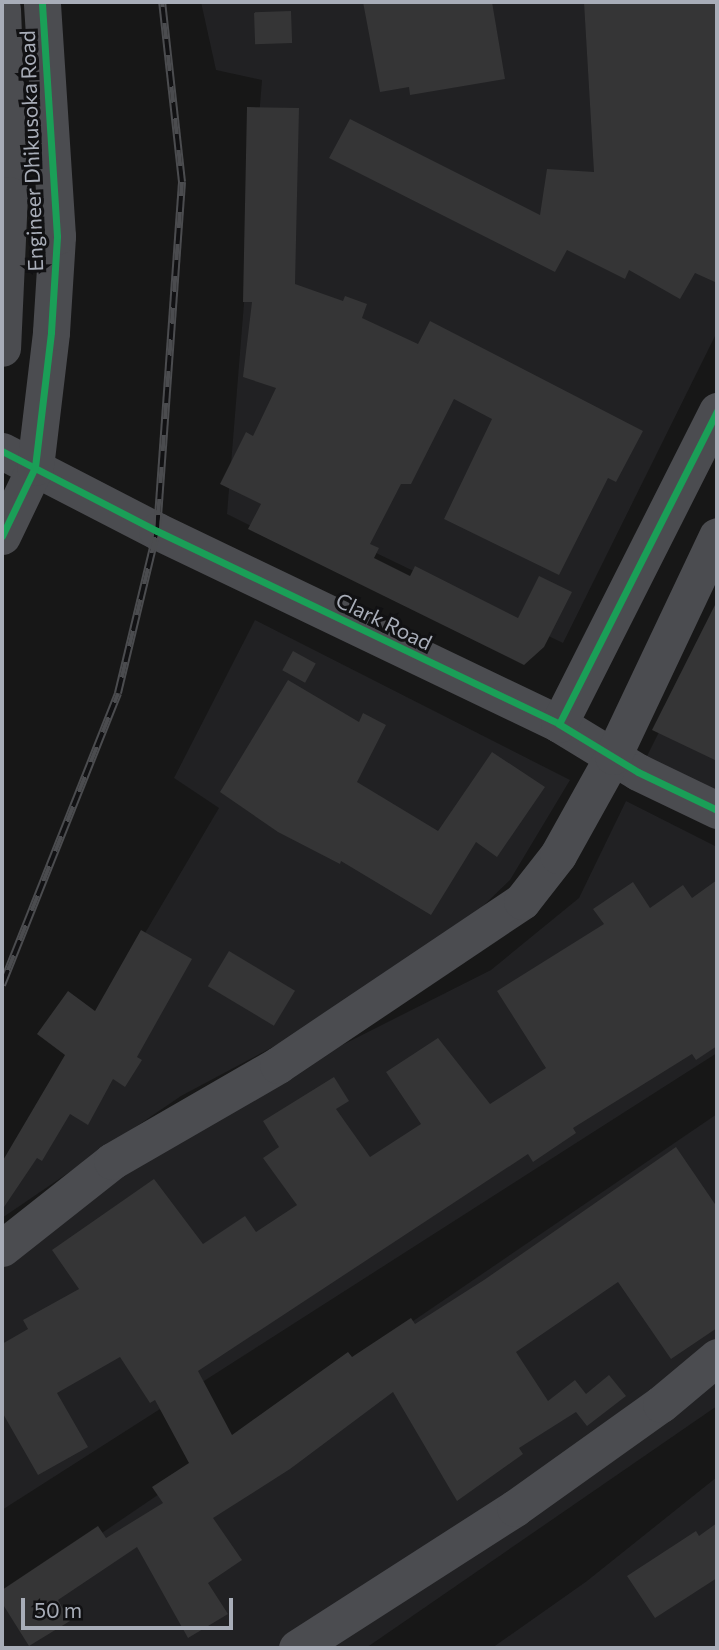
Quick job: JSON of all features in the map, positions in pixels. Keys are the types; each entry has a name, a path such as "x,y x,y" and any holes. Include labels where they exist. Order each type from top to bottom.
{"street":[{"name":"Engineer Dhikusoka Road","path":"35,467 57,236 41,2"},
{"name":"Engineer Dhikusoka Road","path":"2,9 9,195 2,348"},
{"path":"558,724 717,411"},
{"name":"Clark Road","path":"2,451 157,531 558,724 717,810"},
{"path":"2,536 35,467"},
{"path":"2,1248 112,1161 278,1065 522,901 558,855 613,756 717,536"},
{"path":"297,1648 515,1508 661,1404 717,1357"}],"shaded area":[{"path":"201,2 717,2 717,332 563,643 291,512 279,540 227,514 262,80 216,70"},
{"path":"717,616 717,803 642,766"},
{"path":"255,620 570,780 510,880 450,938 327,1018 181,1096 2,1218 2,1175 219,808 174,778"},
{"path":"626,801 717,847 717,1053 2,1510 2,1253 112,1161 491,970 579,898"},
{"path":"717,1114 717,1406 366,1648 2,1648 2,1601"},
{"path":"717,1477 717,1648 492,1648 587,1581"}],"building":[{"path":"363,2 492,2 505,79 410,95 409,87 380,92"},
{"path":"584,2 717,2 715,282 695,273 680,299 629,270 625,279 567,250 555,272 329,158 350,119 540,215 547,169 594,172"},
{"path":"291,11 292,43 255,44 254,12"},
{"path":"247,107 299,108 295,284 343,301 345,296 367,304 362,318 418,344 430,321 643,431 616,482 608,478 559,575 444,519 492,419 454,399 411,484 401,484 370,544 379,548 374,558 410,576 415,566 518,618 539,576 572,592 544,647 524,665 248,529 261,504 220,484 246,432 253,436 276,388 243,377 252,302 243,302"},
{"path":"717,601 717,761 652,730"},
{"path":"293,651 316,664 305,683 282,670"},
{"path":"288,680 359,722 363,713 386,725 357,782 438,831 492,752 545,787 497,857 476,842 431,915 341,861 340,864 278,832 220,792"},
{"path":"717,880 717,1046 696,1060 692,1054 573,1128 576,1133 533,1162 528,1154 198,1371 232,1435 348,1352 352,1357 411,1318 415,1324 484,1280 676,1147 717,1207 717,1328 671,1359 618,1282 516,1352 548,1401 575,1380 586,1394 609,1375 626,1396 587,1426 576,1412 519,1448 523,1454 457,1501 393,1392 290,1469 213,1518 242,1560 208,1583 228,1614 188,1638 137,1547 58,1600 70,1621 29,1646 2,1603 2,1590 98,1526 106,1538 163,1503 152,1487 189,1463 155,1400 150,1403 120,1357 57,1393 88,1447 38,1475 2,1412 2,1344 28,1329 23,1320 79,1289 52,1250 154,1179 203,1244 245,1216 256,1232 297,1205 263,1158 279,1147 263,1121 334,1077 349,1101 336,1109 370,1157 421,1124 386,1072 438,1038 490,1104 546,1068 497,991 604,924 593,909 633,882 650,908 683,885 692,898"},
{"path":"141,930 192,959 137,1057 142,1060 125,1087 113,1079 88,1125 70,1114 42,1161 37,1158 2,1210 2,1162 65,1055 37,1034 68,991 95,1011"},
{"path":"229,951 295,991 274,1026 208,986"},
{"path":"717,1523 717,1578 655,1618 627,1576 696,1531 699,1536"}],"railway":[{"path":"2,985 118,693 157,531 182,182 162,2"}],"cycle path":[{"path":"2,536 35,467 51,332 57,236 42,2"},
{"path":"559,724 717,411"},
{"path":"2,451 157,531 559,724 638,772 717,810"}]}
